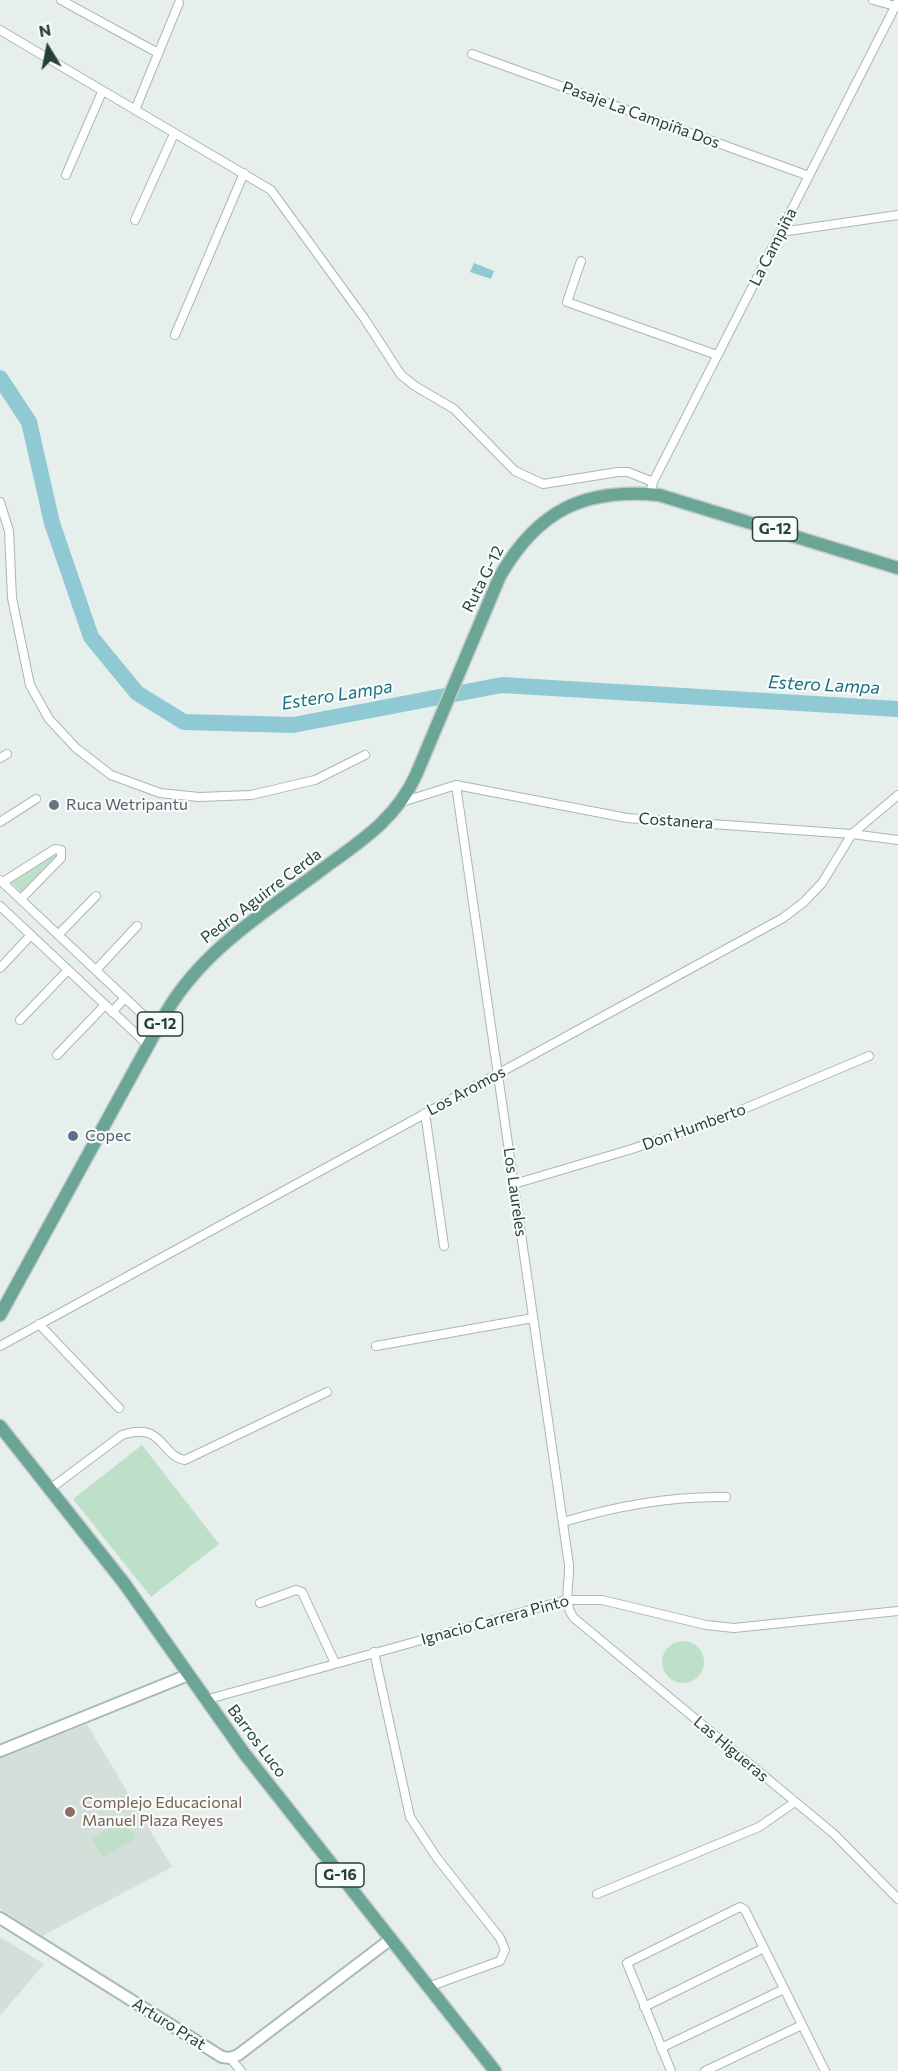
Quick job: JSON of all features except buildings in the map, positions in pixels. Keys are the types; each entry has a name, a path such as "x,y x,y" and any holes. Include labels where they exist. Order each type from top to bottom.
{"main road":[{"name":"Ruta G-12","path":"402,801 416,775 480,620 509,560 524,540 549,517 570,505 600,496 652,488 675,498 898,568"},
{"name":"Pedro Aguirre Cerda","path":"0,1315 176,995 211,954 374,832 402,801"},
{"name":"Barros Luco","path":"0,1426 131,1592 205,1701 495,2071"}],"street":[{"path":"61,0 158,53"},
{"path":"873,0 897,3"},
{"path":"135,110 179,3"},
{"name":"La Campiña","path":"652,488 717,355 897,3"},
{"path":"0,30 271,190 364,318 401,375 454,409 515,471 543,484 628,472 652,488"},
{"name":"Pasaje La Campiña Dos","path":"472,54 809,176"},
{"path":"66,175 102,92"},
{"path":"135,220 174,134"},
{"path":"175,335 244,173"},
{"path":"781,232 898,215"},
{"path":"581,261 567,302 717,355"},
{"path":"0,502 9,531 12,598 30,685 49,719 76,748 111,775 160,793 199,797 251,795 315,780 365,755"},
{"path":"402,801 456,785"},
{"name":"Costanera","path":"456,785 627,818 852,834 898,840"},
{"name":"Los Laureles","path":"456,785 563,1522 570,1575 566,1600"},
{"name":"Los Aromos","path":"0,1346 783,918 804,902 822,883 852,834 898,795"},
{"path":"0,822 36,799"},
{"path":"21,899 61,858 61,850 55,849 1,881 157,1028"},
{"path":"58,935 96,896"},
{"path":"0,906 148,1045"},
{"path":"96,970 137,926"},
{"path":"0,968 31,935"},
{"path":"20,1020 68,970"},
{"path":"112,1012 125,998"},
{"path":"57,1055 105,1005"},
{"name":"Don Humberto","path":"514,1184 632,1149 727,1116 869,1056"},
{"path":"425,1113 444,1246"},
{"path":"376,1346 533,1318"},
{"path":"39,1324 119,1408"},
{"path":"50,1489 122,1435 135,1432 150,1434 162,1441 178,1458 185,1460 327,1392"},
{"path":"563,1522 626,1505 697,1496 726,1497"},
{"path":"260,1603 296,1590 302,1592 335,1663"},
{"name":"Ignacio Carrera Pinto","path":"205,1701 566,1600 602,1600 706,1625 734,1628 898,1611"},
{"name":"Las Higueras","path":"566,1600 574,1618 792,1805 848,1847 898,1899"},
{"path":"374,1652 404,1801 410,1817 437,1858 500,1938 505,1950 500,1961 429,1987"},
{"path":"0,1751 188,1675"},
{"path":"597,1894 759,1827 792,1805"},
{"path":"671,2071 627,1968 628,1962 738,1908 745,1910 825,2071"},
{"name":"Arturo Prat","path":"0,1918 222,2057 230,2058"},
{"path":"241,2071 230,2058 238,2055 391,1940"},
{"path":"644,2007 764,1948"},
{"path":"661,2048 784,1989"},
{"path":"705,2071 802,2025"}],"shaded area":[{"name":"Complejo Educacional Manuel Plaza Reyes","path":"87,1724 172,1867 42,1936 0,1909 0,1758"},
{"path":"0,1937 44,1964 0,2016"}],"green space":[{"path":"54,853 58,856 22,893 10,881"},
{"path":"142,1445 219,1544 151,1597 73,1499"},
{"path":"683,1641 691,1642 698,1647 703,1654 703,1670 698,1677 691,1682 683,1683 675,1682 668,1677 663,1670 662,1662 663,1654 668,1647 675,1642"},
{"path":"124,1819 136,1838 103,1858 91,1839"}],"water":[{"path":"474,263 494,271 491,279 470,272"}],"waterway":[{"name":"Estero Lampa","path":"0,378 29,422 52,523 91,637 137,693 184,722 293,725 502,685 898,709"}],"place":[{"name":"Ruca Wetripantu","path":"54,805"},
{"name":"Copec","path":"73,1136"},
{"name":"Complejo Educacional Manuel Plaza Reyes","path":"70,1812"}]}
